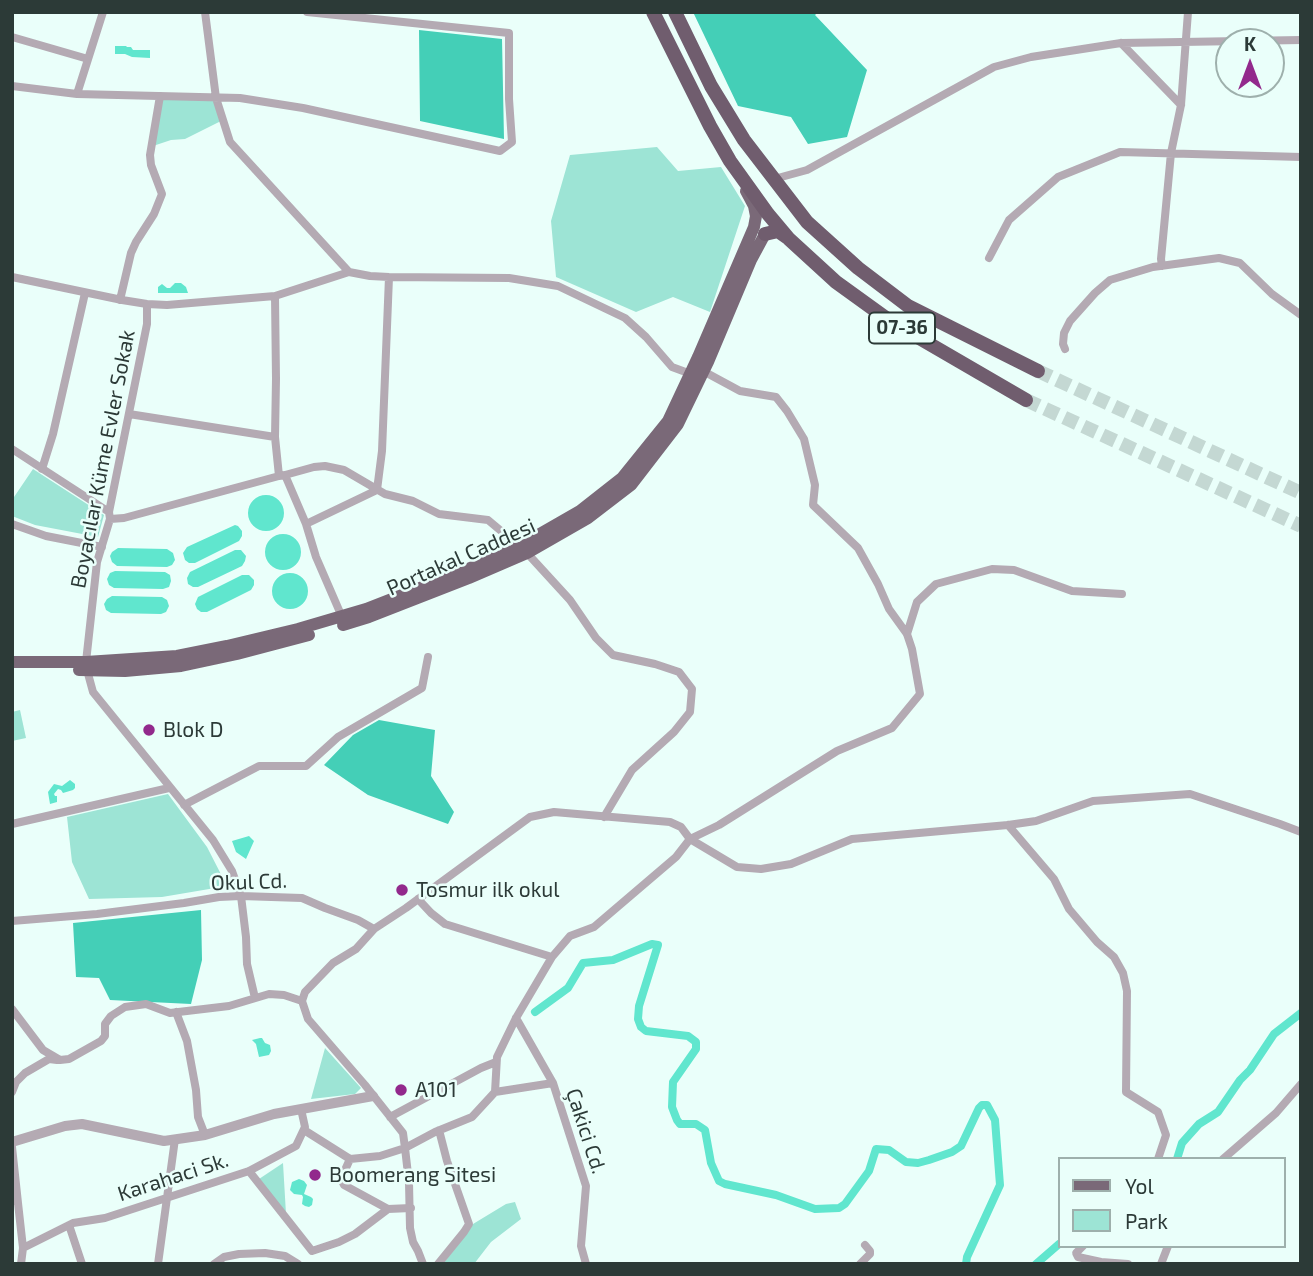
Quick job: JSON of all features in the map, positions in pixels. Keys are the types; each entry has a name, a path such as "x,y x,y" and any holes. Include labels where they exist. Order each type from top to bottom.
{"highway":[{"name":"07-36","path":"653,12 730,161 789,239 836,282 890,321 1026,400"},
{"name":"07-36","path":"675,12 711,86 744,140 807,222 858,268 908,306 1038,371"},
{"path":"760,231 778,231 789,239"}],"main road":[{"path":"730,161 754,206 760,231"},
{"name":"Portakal Caddesi","path":"12,662 125,670 181,666 237,654 343,621 369,617 436,591 587,518 631,485 678,424 697,372 751,260 760,231"},
{"name":"Portakal Caddesi","path":"12,670 86,666"}],"street":[{"path":"77,94 103,12"},
{"path":"205,12 216,98 230,142 349,272 389,277 509,278 558,286 625,318 672,367 697,372 740,391 776,397 804,439 815,485 813,505 858,548 889,609 907,634 912,649 920,694 892,728 837,751 719,825 690,839 677,857 594,927 570,936 552,957 516,1018 497,1057 495,1092"},
{"path":"12,86 77,94 240,98 303,108 500,151 512,142 509,33 307,12"},
{"path":"1162,266 1171,153 1181,105 1188,12"},
{"path":"12,37 88,60"},
{"path":"774,180 807,170 994,67 1031,57 1121,43 1301,40"},
{"path":"1121,43 1181,105"},
{"path":"120,300 131,253 155,214 162,194 150,165 150,146 160,96"},
{"path":"989,258 1009,220 1058,177 1120,152 1301,157"},
{"path":"1065,349 1064,333 1070,321 1096,293 1110,280 1153,267 1219,258 1240,263 1272,295 1301,315"},
{"name":"Boyacılar Küme Evler Sokak","path":"12,277 120,300 167,305 275,296 349,272"},
{"path":"377,490 382,452 389,277"},
{"path":"43,469 85,293"},
{"path":"275,296 275,437 282,475 306,524 316,557 343,621"},
{"name":"Boyacılar Küme Evler Sokak","path":"86,666 97,562 110,515 147,324 148,304"},
{"path":"129,414 275,437"},
{"path":"12,449 84,494 110,515 124,518 325,466 344,470 385,494 413,500 439,514 488,520 523,549 570,600 596,638 613,655 679,672 692,690 690,712 674,732 632,770 604,817"},
{"path":"306,524 377,490"},
{"path":"12,524 46,536 102,547"},
{"path":"907,634 917,601 936,584 992,569 1014,570 1072,591 1122,594"},
{"path":"184,805 259,766 306,766 338,737 422,688 428,657"},
{"path":"86,666 93,692 213,841 232,871 241,896 247,964 255,998"},
{"path":"12,824 169,788"},
{"path":"423,1264 412,1242 403,1133 308,1019 302,1001 305,992 333,963 356,949 374,929 530,817 554,811 670,822 681,827 690,839 737,867 761,869 791,864 852,839 1008,825 1035,821 1093,801 1190,794 1301,832"},
{"path":"1008,825 1054,879 1069,909 1097,942 1114,957 1123,973 1127,990 1126,1092 1158,1112 1166,1135 1159,1157"},
{"name":"Okul Cd.","path":"12,921 97,914 241,896 302,898 374,929"},
{"path":"418,899 445,924 552,957"},
{"path":"12,1092 24,1073 49,1059 69,1059 101,1041 105,1036 105,1024 111,1016 125,1007 146,1004 170,1013 229,1006 269,993 302,1001"},
{"path":"12,1009 43,1050 60,1060"},
{"path":"176,1012 187,1041 198,1117 205,1135"},
{"name":"Çakici Cd.","path":"516,1018 553,1083 586,1186 582,1245 586,1264"},
{"path":"390,1117 496,1062"},
{"path":"301,1109 304,1130 350,1159 380,1156 405,1148 472,1117 495,1092 553,1083"},
{"path":"1225,1157 1276,1113 1301,1084"},
{"path":"21,1264 23,1248 15,1200 12,1145 65,1126 82,1124 164,1141 205,1135 274,1114 373,1096"},
{"name":"Karahaci Sk.","path":"23,1248 74,1223 105,1218 248,1171 296,1146 304,1130"},
{"path":"438,1264 469,1224 439,1130"},
{"path":"158,1264 175,1139"},
{"path":"350,1159 341,1179 344,1185 388,1209 411,1208"},
{"path":"248,1171 312,1251"},
{"path":"214,1264 224,1257 265,1252 285,1256 297,1263 312,1251 355,1234 388,1209"},
{"path":"69,1225 82,1264"},
{"path":"860,1264 870,1254 865,1245"},
{"path":"1081,1248 1076,1253 1078,1257 1128,1264"}],"green space":[{"path":"161,98 215,100 221,121 185,139 153,146"},
{"path":"657,147 678,171 721,167 745,206 710,312 673,297 636,312 556,277 551,221 570,155"},
{"path":"33,469 104,515 98,537 35,525 12,516 12,500"},
{"path":"20,710 26,738 12,741 12,712"},
{"path":"168,794 207,847 227,886 162,897 89,899 72,862 67,817"},
{"path":"325,1048 361,1088 355,1094 311,1099"},
{"path":"283,1163 286,1214 259,1179"},
{"path":"515,1202 521,1219 491,1242 474,1264 443,1264 473,1224 506,1204"}],"shaded area":[{"path":"693,12 818,12 815,15 867,70 847,137 808,144 791,117 738,106"},
{"path":"419,30 502,39 504,139 420,121"},
{"path":"115,46 150,50 150,58 115,54"},
{"path":"175,283 181,283 188,293 158,293 158,287 162,284 170,288"},
{"path":"266,495 279,500 284,513 279,526 266,531 253,526 248,513 253,500"},
{"path":"235,525 242,531 239,541 195,563 185,560 183,553 187,547"},
{"path":"283,534 296,539 301,552 296,565 283,570 270,565 265,552 270,539"},
{"path":"118,548 167,549 173,553 175,560 167,567 117,566 110,556"},
{"path":"235,550 241,550 246,556 242,566 198,587 188,584 190,572"},
{"path":"165,572 170,575 171,581 169,587 163,589 114,588 109,585 107,579 110,573"},
{"path":"290,573 303,578 308,591 303,604 290,609 277,604 272,591 277,578"},
{"path":"242,575 249,575 254,580 251,590 207,612 197,609 195,604 198,597"},
{"path":"112,596 162,597 167,600 169,606 166,612 161,614 111,613 106,610 104,604"},
{"path":"379,720 435,730 431,776 454,812 448,824 368,795 324,765 353,735"},
{"path":"70,780 75,784 75,788 63,793 58,789 54,794 57,796 57,802 50,804 48,792 54,784 62,786"},
{"path":"249,836 254,841 246,859 236,852 232,841"},
{"path":"201,910 202,960 191,1004 110,1000 99,978 76,977 73,923"},
{"path":"262,1038 270,1045 271,1051 269,1055 259,1057 256,1044 252,1040"},
{"path":"299,1179 307,1185 304,1194 313,1199 309,1207 302,1204 302,1195 294,1194 290,1190 292,1182"}],"waterway":[{"path":"535,1012 568,988 583,963 613,960 652,944 658,945 639,1006 638,1019 646,1031 688,1036 696,1042 696,1049 673,1082 672,1107 677,1120 680,1124 696,1124 705,1130 711,1163 719,1181 776,1195 815,1209 839,1208 845,1204 869,1171 876,1149 889,1150 906,1162 918,1163 952,1152 961,1146 979,1108 987,1105 995,1120 1000,1185 966,1264"},
{"path":"1178,1157 1182,1143 1199,1124 1218,1112 1274,1034 1301,1013"},
{"path":"1036,1264 1058,1245"}],"tunnel":[{"path":"1038,371 1301,493"},
{"path":"1026,400 1301,526"}],"place":[{"name":"Blok D","path":"149,730"},
{"name":"Tosmur ilk okul","path":"402,890"},
{"name":"A101","path":"401,1090"},
{"name":"Boomerang Sitesi","path":"315,1175"}]}
